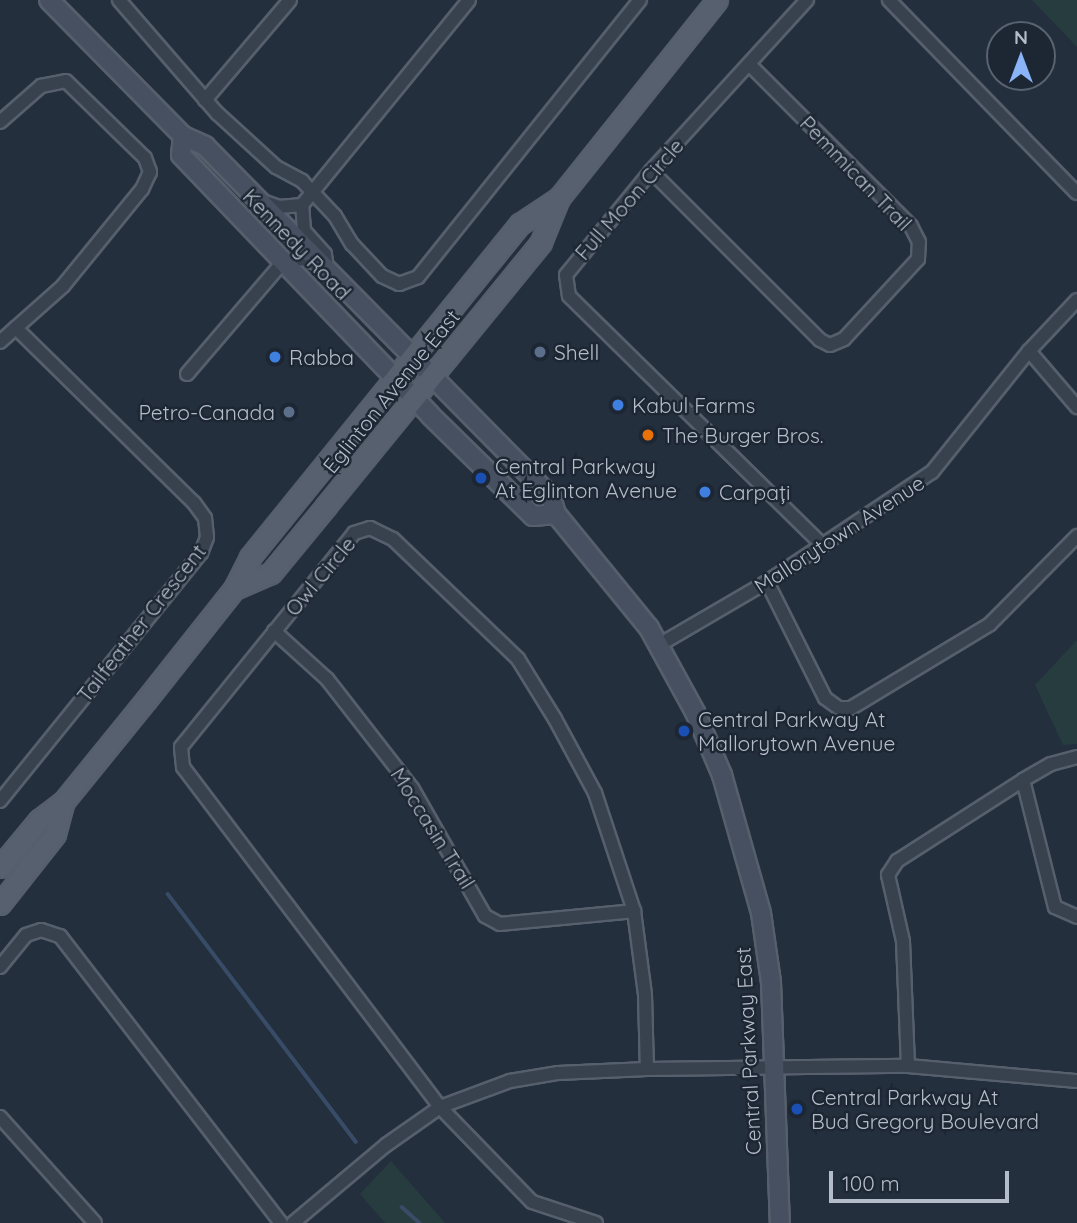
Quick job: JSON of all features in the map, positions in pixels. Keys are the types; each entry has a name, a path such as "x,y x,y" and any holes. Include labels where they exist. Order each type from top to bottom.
{"main road":[{"name":"Eglinton Avenue East","path":"234,589 271,573 541,242 559,198 717,0"},
{"name":"Eglinton Avenue East","path":"0,867 39,820 64,801 234,589 250,557 520,224 559,198"},
{"name":"Eglinton Avenue East","path":"0,904 55,834 64,801"}],"street":[{"path":"119,0 205,100 276,167 313,192 382,275 398,284 413,282 640,0"},
{"path":"205,100 290,0"},
{"path":"327,270 325,254 304,231 302,205 469,0"},
{"name":"Full Moon Circle","path":"807,0 751,66 650,171 573,262 566,275 569,296 823,546"},
{"path":"889,0 1077,192"},
{"name":"Kennedy Road","path":"45,1 183,136 205,146 412,356"},
{"name":"Pemmican Trail","path":"650,171 820,340 830,345 844,339 918,259 919,242 911,226 751,66"},
{"path":"0,122 41,86 66,80 145,158 150,172 142,189 63,286 0,342"},
{"name":"Kennedy Road","path":"183,136 181,155 394,378"},
{"path":"257,199 279,207 302,205"},
{"path":"187,374 282,263 309,259 327,270"},
{"name":"Mallorytown Avenue","path":"659,645 767,582 932,472 1029,351 1077,300"},
{"name":"Tailfeather Crescent","path":"0,801 201,553 207,537 205,518 194,503 16,328"},
{"path":"1029,351 1077,407"},
{"name":"Central Parkway East","path":"412,356 551,496 556,514 602,566 659,645 710,746 746,849 768,953 780,1223"},
{"path":"394,378 533,516 556,514"},
{"name":"Owl Circle","path":"596,1223 532,1202 440,1107 183,767 181,747 354,533 370,528 393,539 518,659 595,793 634,911 645,995 647,1069"},
{"path":"767,582 825,698 839,708 851,708 990,624 1077,536"},
{"name":"Moccasin Trail","path":"274,631 327,679 412,788 485,916 500,924 634,911"},
{"path":"908,1066 903,941 888,874 897,861 1023,780 1051,764 1077,757"},
{"path":"1023,780 1055,907 1077,918"},
{"path":"0,967 26,935 41,930 60,936 281,1223"},
{"path":"293,1223 386,1145 440,1107 510,1081 558,1073 647,1069 775,1070 908,1066 1077,1081"},
{"path":"0,1116 94,1223"}],"green space":[{"path":"1032,0 1077,0 1077,47 1056,25 1056,21 1052,21"},
{"path":"1077,640 1077,744 1063,745 1035,685"},
{"path":"391,1161 445,1223 385,1223 360,1194"}],"waterway":[{"path":"168,894 356,1142"},
{"path":"402,1207 420,1223"}],"place":[{"name":"Shell","path":"540,352"},
{"name":"Rabba","path":"275,357"},
{"name":"Kabul Farms","path":"618,405"},
{"name":"Petro-Canada","path":"289,412"},
{"name":"The Burger Bros.","path":"648,435"},
{"name":"Central Parkway At Eglinton Avenue","path":"481,478"},
{"name":"Carpați","path":"705,492"},
{"name":"Central Parkway At Mallorytown Avenue","path":"684,731"},
{"name":"Central Parkway At Bud Gregory Boulevard","path":"797,1109"}]}
